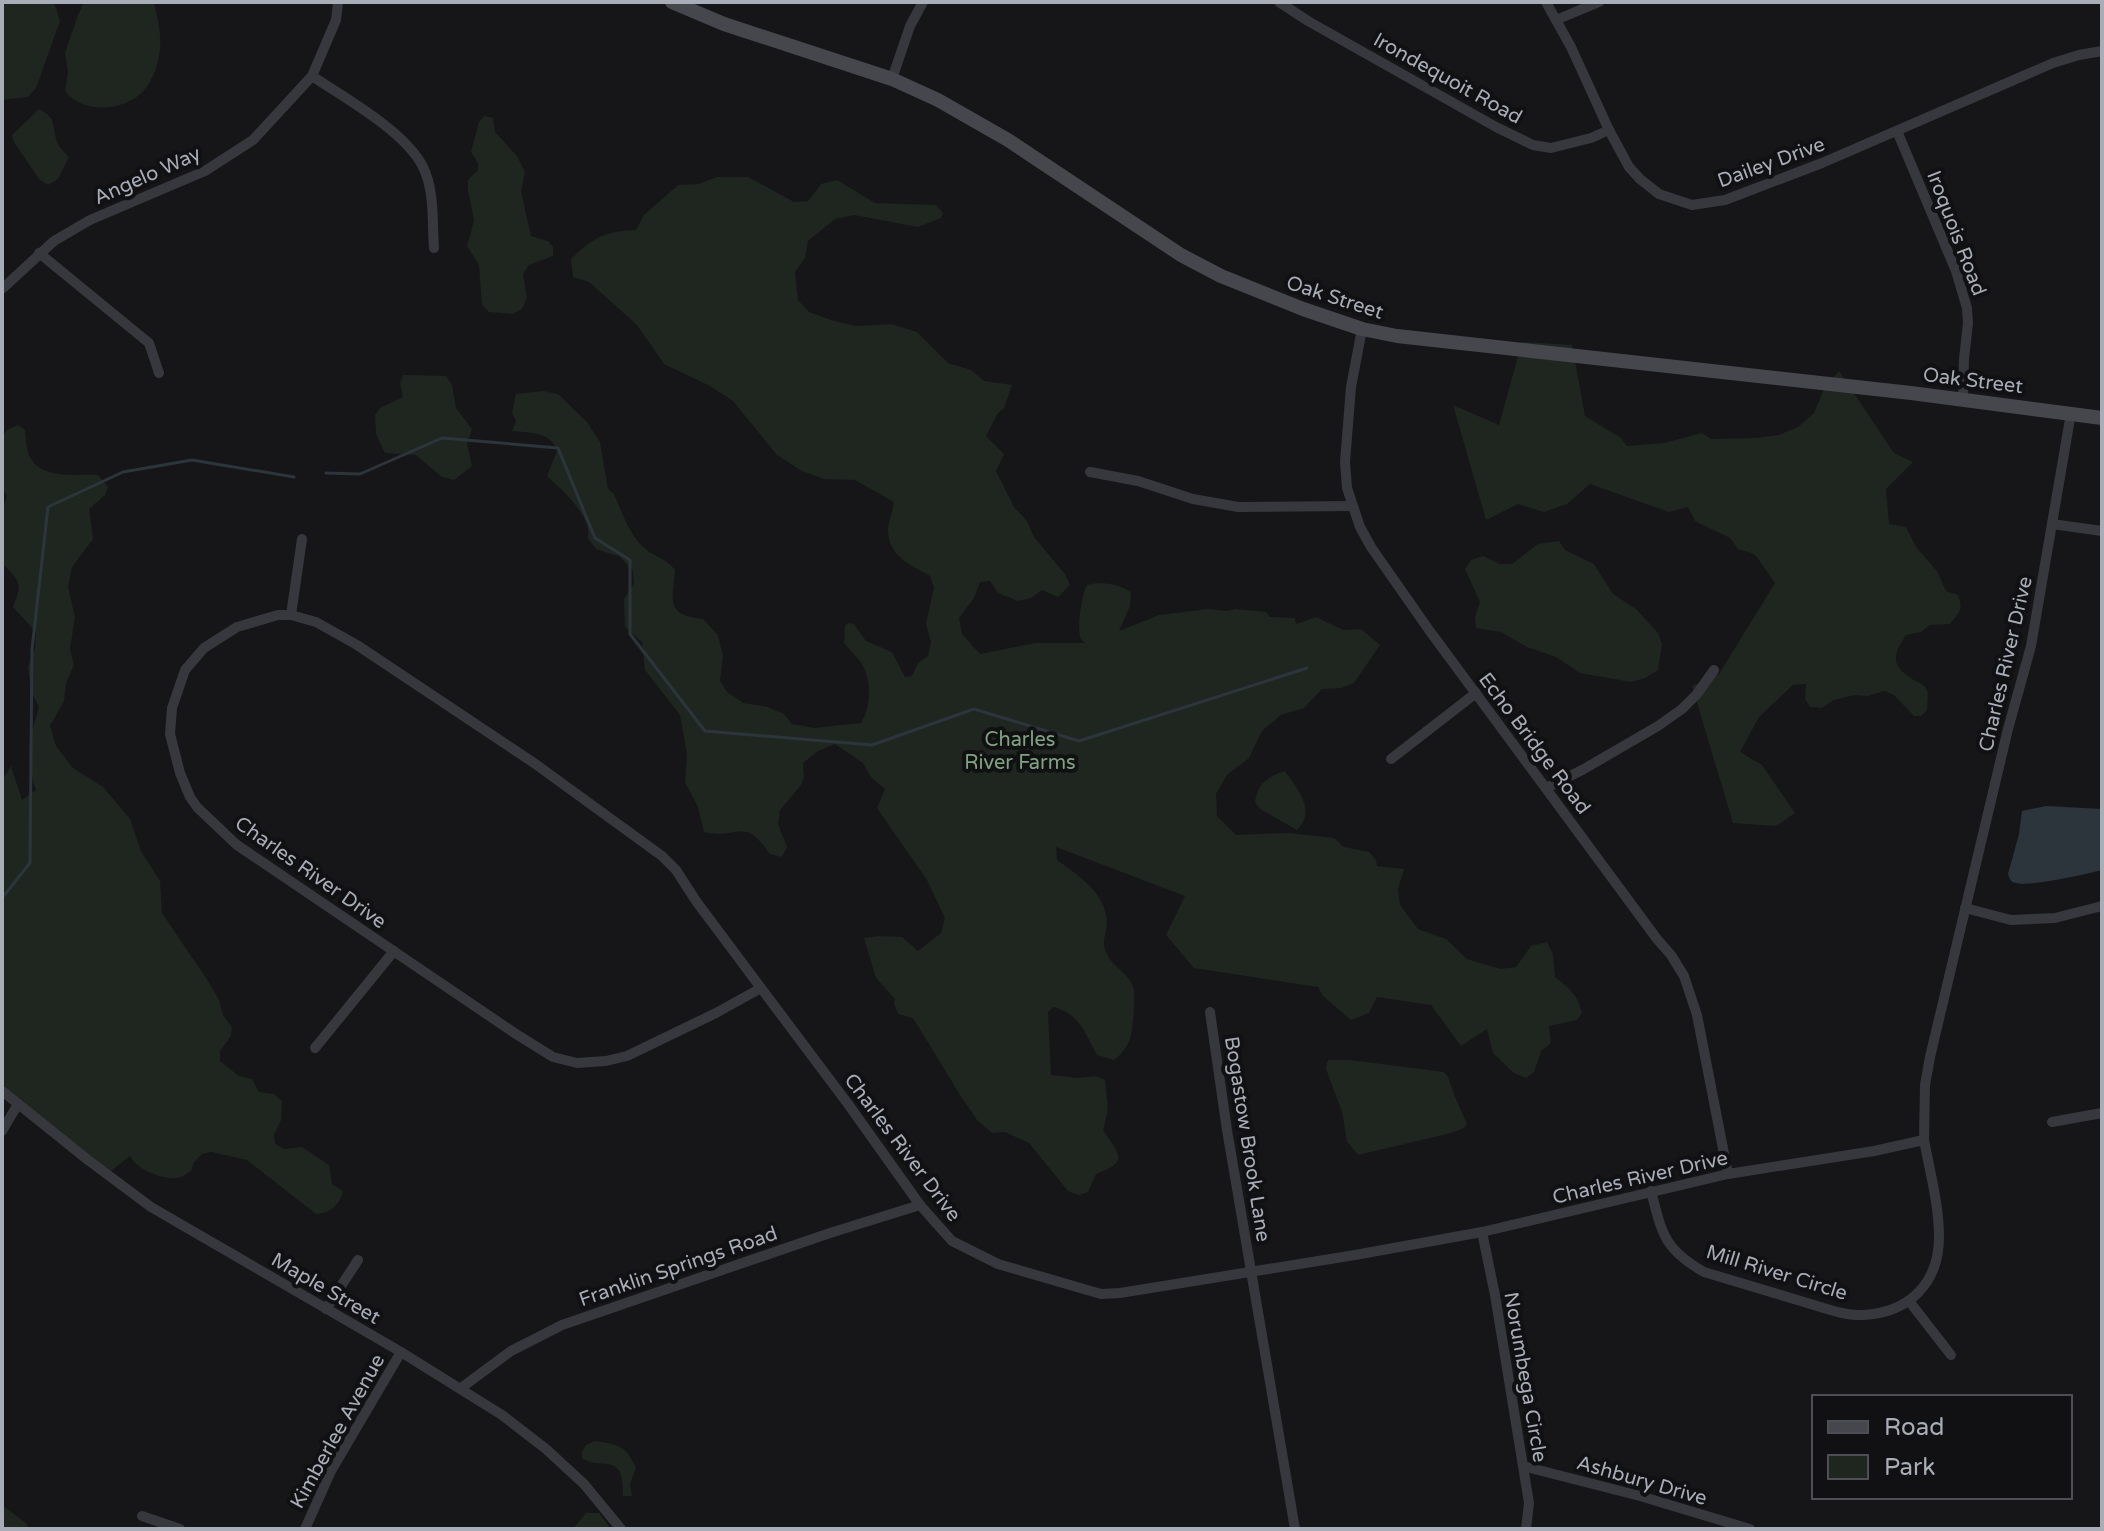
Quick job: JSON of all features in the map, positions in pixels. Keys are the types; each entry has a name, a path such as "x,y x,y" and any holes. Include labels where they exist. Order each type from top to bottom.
{"main road":[{"name":"Oak Street","path":"672,2 724,24 892,79 938,100 1008,140 1142,231 1194,262 1254,291 1362,329 1412,338 1963,399 2102,418"}],"street":[{"name":"Angelo Way","path":"3,288 54,241 90,220 205,171 253,140 312,76 336,20 338,2"},
{"path":"892,79 910,26 923,2"},
{"name":"Irondequoit Road","path":"1279,2 1496,127 1533,145 1551,148 1609,130"},
{"name":"Dailey Drive","path":"1546,2 1629,167 1659,194 1692,205 1725,200 1822,163 2053,63 2102,51"},
{"path":"1556,20 1599,2"},
{"path":"312,76 374,118 409,147 424,168 430,192 434,248"},
{"name":"Iroquois Road","path":"1897,131 1956,271 1967,308 1963,399"},
{"path":"39,253 149,343 159,373"},
{"name":"Echo Bridge Road","path":"1362,329 1351,387 1345,462 1352,506 1371,547 1429,630 1684,976 1702,1035 1728,1174"},
{"name":"Charles River Drive","path":"761,988 627,1056 577,1063 553,1057 300,889 221,832 197,807 180,773 170,734 172,708 185,670 204,648 237,627 278,615 316,622 357,645 534,763 644,841 676,870 920,1205 952,1241 998,1264 1101,1294 1120,1293 1482,1232 1728,1174 1924,1140 1925,1085 1930,1057 2008,729 2031,646 2071,413"},
{"path":"1090,472 1138,481 1193,499 1238,507 1352,506"},
{"path":"2052,524 2102,531"},
{"path":"291,615 302,539"},
{"path":"1546,788 1658,726 1697,694 1714,670"},
{"path":"1391,759 1476,693"},
{"path":"1965,908 2011,920 2055,918 2102,906"},
{"path":"315,1048 394,951"},
{"name":"Bogastow Brook Lane","path":"1210,1012 1251,1272"},
{"name":"Maple Street","path":"2,1091 151,1207 401,1352 502,1415 584,1484 621,1529"},
{"path":"2,1131 18,1104"},
{"path":"2052,1122 2102,1113"},
{"path":"1924,1140 1935,1197 1938,1250 1929,1277 1909,1301 1951,1355"},
{"name":"Mill River Circle","path":"1651,1191 1661,1231 1669,1244 1687,1263 1704,1272 1860,1315 1902,1307 1909,1301"},
{"name":"Franklin Springs Road","path":"461,1388 511,1351 562,1325 920,1205"},
{"name":"Norumbega Circle","path":"1482,1232 1529,1503 1526,1529"},
{"path":"326,1309 358,1260"},
{"path":"1251,1272 1295,1529"},
{"name":"Kimberlee Avenue","path":"305,1529 331,1471 401,1352"},
{"name":"Ashbury Drive","path":"1523,1466 1750,1529"},
{"path":"142,1516 180,1529"}],"green space":[{"path":"2,2 54,2 60,21 36,88 28,97 2,100"},
{"path":"84,2 154,4 160,39 157,66 143,91 127,103 108,107 88,106 71,98 65,91 68,72 65,53"},
{"path":"39,109 51,119 57,142 69,157 58,179 48,185 39,179 12,135"},
{"path":"484,116 493,118 495,132 517,156 525,172 521,192 531,236 548,241 553,247 553,256 529,265 523,274 527,298 522,309 512,314 489,312 482,305 479,265 467,246 474,221 468,180 478,170 478,163 471,152 479,122"},
{"name":"Charles River Farms","path":"717,177 748,177 794,202 808,201 821,184 837,180 875,203 936,205 943,213 941,218 918,227 854,215 835,219 808,241 805,258 795,272 798,300 809,312 856,326 891,324 917,332 948,363 971,370 984,381 1012,385 1004,408 986,436 1004,454 996,471 1014,507 1070,585 1058,597 1042,590 1031,598 1018,601 998,593 990,581 980,582 974,598 959,618 962,634 980,654 1036,643 1085,643 1080,634 1082,604 1087,585 1098,583 1115,585 1131,592 1130,606 1119,631 1159,615 1235,609 1266,612 1270,617 1295,618 1296,624 1316,617 1343,630 1361,629 1380,645 1354,683 1341,688 1322,689 1304,708 1281,715 1262,731 1249,758 1227,775 1216,794 1217,816 1236,835 1288,833 1334,838 1344,847 1369,852 1377,866 1404,869 1398,889 1400,905 1418,929 1446,939 1467,959 1500,969 1516,967 1531,946 1547,942 1553,954 1555,977 1576,997 1582,1013 1577,1020 1549,1026 1551,1043 1541,1051 1534,1072 1526,1078 1514,1073 1493,1053 1487,1029 1461,1046 1431,1005 1377,997 1369,1013 1351,1020 1323,996 1318,987 1194,968 1166,935 1185,896 1056,847 1057,860 1090,886 1102,902 1107,922 1106,952 1134,990 1130,1039 1114,1060 1097,1055 1081,1025 1070,1015 1054,1007 1048,1012 1051,1075 1077,1078 1096,1076 1105,1080 1108,1110 1103,1130 1118,1156 1114,1165 1096,1174 1088,1192 1079,1195 1068,1191 1029,1143 1005,1132 992,1133 977,1120 915,1021 898,1014 895,999 876,978 864,938 902,937 918,951 941,933 945,918 927,880 877,808 885,789 871,777 863,763 835,744 818,751 803,763 801,785 780,810 778,824 787,847 782,857 770,854 761,842 746,832 704,832 698,807 685,782 687,754 680,715 645,670 642,642 625,627 624,599 634,584 633,571 620,557 596,549 588,538 581,512 547,476 557,451 554,444 539,434 512,431 516,421 512,413 516,394 543,391 558,394 587,422 600,442 608,489 614,494 632,533 642,546 675,570 673,599 677,610 703,619 718,635 723,656 720,681 727,692 743,703 768,707 784,714 792,724 814,728 861,723 868,702 869,686 862,664 844,643 845,626 854,624 866,641 892,652 905,677 912,676 918,663 928,656 931,642 926,624 934,587 930,576 908,563 891,546 888,528 894,502 855,480 824,479 802,471 777,455 732,400 664,364 637,325 589,282 573,277 571,259 593,241 607,234 636,230 644,215 678,185 699,184"},
{"path":"1522,342 1572,345 1585,416 1621,438 1627,446 1664,443 1702,433 1711,439 1779,435 1798,427 1814,413 1824,389 1839,371 1894,453 1913,462 1886,489 1889,524 1906,527 1916,547 1937,571 1946,591 1958,595 1960,600 1960,611 1950,624 1930,625 1921,632 1906,635 1897,653 1900,668 1927,690 1927,710 1921,716 1914,716 1894,695 1884,691 1834,700 1822,708 1810,707 1805,699 1806,684 1793,685 1759,717 1740,752 1762,765 1795,813 1776,826 1733,823 1692,686 1719,674 1775,583 1756,556 1738,549 1730,538 1695,521 1688,507 1669,512 1590,484 1567,504 1544,512 1518,504 1486,520 1453,405 1499,425"},
{"path":"403,375 446,376 452,385 456,408 472,429 467,444 472,466 454,480 442,477 416,455 385,453 376,434 375,415 380,408 403,397 400,383"},
{"path":"18,425 25,430 29,455 41,469 59,474 98,475 108,487 105,495 89,509 93,539 72,567 68,587 75,617 70,649 74,665 66,683 64,701 50,726 56,746 73,768 103,787 130,819 141,851 160,881 162,913 208,981 223,1015 232,1027 231,1036 220,1051 220,1061 239,1076 252,1079 259,1092 274,1094 282,1101 281,1120 274,1135 275,1144 284,1149 302,1147 329,1165 332,1184 343,1191 337,1204 325,1212 316,1214 247,1160 211,1152 202,1154 191,1171 178,1178 151,1173 138,1166 130,1156 111,1171 43,1122 4,1086 2,781 11,766 22,800 36,790 29,748 39,707 31,691 28,667 35,648 36,632 13,607 18,583 2,563 2,510 7,496 2,487 2,436"},
{"path":"1559,541 1565,550 1594,564 1613,594 1636,609 1658,633 1662,644 1658,670 1631,682 1580,673 1556,657 1527,647 1501,632 1476,628 1475,617 1480,602 1465,569 1471,560 1483,556 1500,564 1512,564 1538,544"},
{"path":"1285,771 1305,807 1303,822 1297,830 1260,809 1255,802 1264,782"},
{"path":"1329,1060 1444,1072 1467,1124 1451,1133 1358,1155 1347,1141 1342,1112 1326,1069"},
{"path":"595,1441 625,1450 636,1468 630,1484 632,1496 623,1496 620,1472 616,1467 582,1458 586,1445"},
{"path":"2,1505 27,1524 28,1529 2,1529"},
{"path":"586,1513 599,1513 611,1529 573,1529"}],"shaded area":[{"path":"2046,806 2102,809 2102,870 2058,880 2023,884 2011,881 2008,874 2022,811"}],"waterway":[{"path":"326,473 360,474 442,438 558,448 595,538 630,560 630,634 705,731 872,745 974,709 1079,741 1307,668"},
{"path":"2,898 30,863 32,649 48,507 123,472 192,460 294,477"}]}
